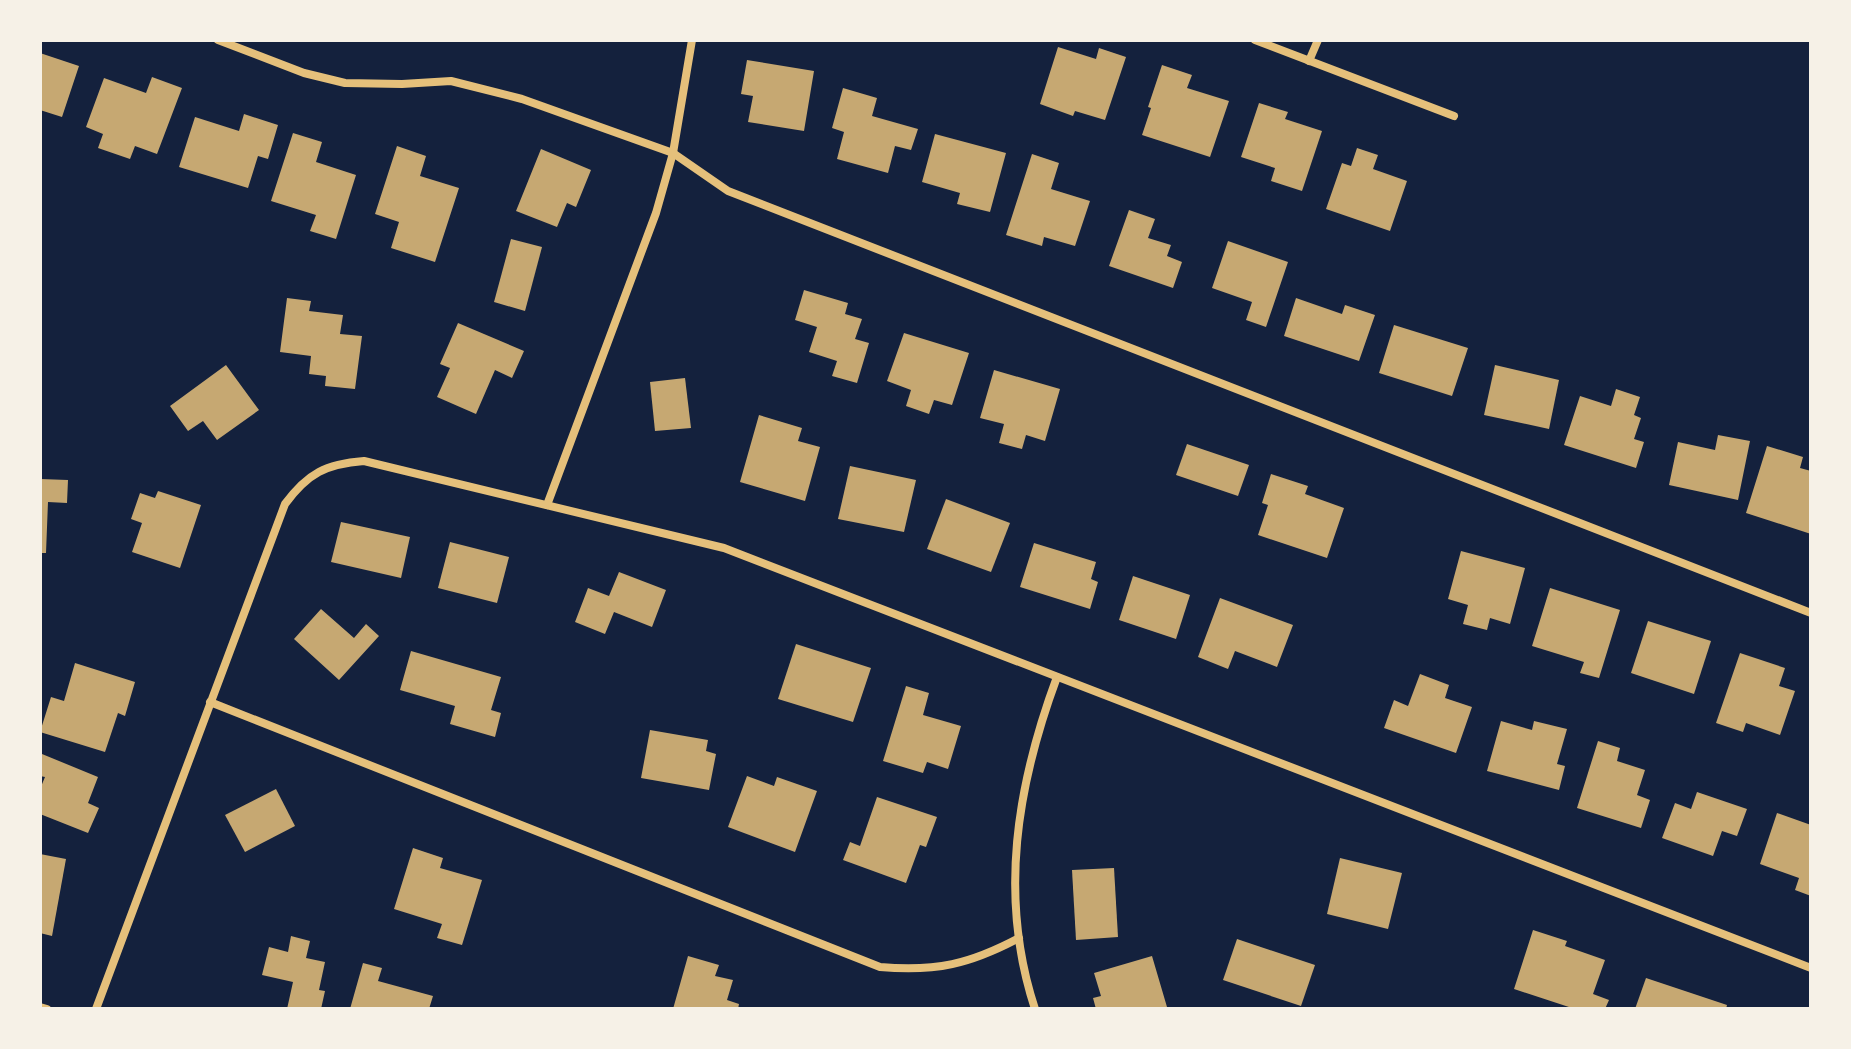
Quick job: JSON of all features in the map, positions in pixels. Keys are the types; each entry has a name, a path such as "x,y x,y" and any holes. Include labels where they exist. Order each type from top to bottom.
{"street":[{"path":"218,40 304,73 345,83 451,81 522,99 673,153 728,191 1811,613"},
{"path":"547,505 656,213 673,153 692,40"},
{"path":"1255,40 1454,116"},
{"path":"1309,61 1318,40"},
{"path":"96,1009 285,504 299,485 319,470 341,463 364,461 724,548 1811,968"},
{"path":"1035,1009 1019,938 1016,851 1022,791 1036,733 1057,677"},
{"path":"210,702 880,967 916,970 948,967 983,957 1019,938"},
{"path":"40,1007 47,1009"}],"building":[{"path":"1058,47 1096,59 1099,48 1126,57 1105,120 1075,111 1073,116 1040,104"},
{"path":"40,53 79,66 62,117 40,110"},
{"path":"747,60 814,71 804,131 748,122 753,96 741,94"},
{"path":"1162,65 1192,75 1187,88 1229,101 1210,157 1142,135"},
{"path":"152,77 182,88 157,154 135,146 130,159 98,148 103,134 86,127 104,78 146,93"},
{"path":"843,88 877,98 872,116 918,129 911,150 895,146 888,173 837,159 844,132 832,128"},
{"path":"1259,103 1288,112 1285,119 1322,131 1302,191 1271,181 1275,168 1241,157"},
{"path":"244,114 278,125 268,159 258,156 248,188 179,167 195,117 239,131"},
{"path":"293,133 322,142 316,162 356,175 336,239 310,231 316,215 271,201"},
{"path":"935,134 1006,153 990,212 957,204 960,193 922,182"},
{"path":"397,146 426,156 420,176 459,188 435,262 391,248 399,222 375,214"},
{"path":"1357,148 1378,155 1373,169 1407,181 1390,231 1326,209 1342,163 1351,166"},
{"path":"541,149 591,170 576,207 567,203 557,227 516,211"},
{"path":"1032,154 1059,163 1051,189 1090,201 1075,246 1044,237 1042,246 1006,235"},
{"path":"1129,210 1155,219 1148,238 1171,245 1167,256 1182,262 1173,288 1109,266"},
{"path":"511,239 542,247 525,311 494,302"},
{"path":"1228,241 1288,262 1266,327 1246,320 1252,302 1212,288"},
{"path":"804,290 848,303 845,314 862,319 855,339 869,343 857,383 832,376 837,361 809,352 817,327 795,320"},
{"path":"287,298 311,301 309,311 343,315 340,334 362,336 355,389 325,386 326,376 309,374 311,356 280,352"},
{"path":"1296,298 1342,314 1345,305 1375,315 1359,361 1284,336"},
{"path":"458,323 524,351 512,378 495,370 476,414 437,397 450,368 440,364"},
{"path":"1394,325 1468,348 1452,396 1379,373"},
{"path":"904,333 969,353 952,405 934,400 929,414 906,406 911,390 887,381"},
{"path":"226,365 259,410 217,440 203,421 188,431 170,406"},
{"path":"1495,365 1559,380 1549,429 1484,415"},
{"path":"994,370 1060,389 1045,441 1026,435 1022,449 999,443 1004,424 980,418"},
{"path":"685,378 691,428 655,431 650,382"},
{"path":"1616,389 1640,397 1634,415 1641,418 1634,439 1644,442 1636,468 1564,445 1580,396 1611,406"},
{"path":"759,415 802,428 798,441 820,447 805,501 740,482"},
{"path":"1718,435 1750,441 1738,500 1669,485 1678,442 1715,450"},
{"path":"1187,444 1249,465 1238,496 1176,475"},
{"path":"1767,446 1803,457 1800,468 1811,471 1811,534 1746,513"},
{"path":"850,466 916,480 904,532 838,519"},
{"path":"1271,474 1308,486 1305,494 1344,508 1327,558 1258,535 1268,505 1262,503"},
{"path":"40,479 68,480 67,503 48,502 46,553 40,553"},
{"path":"158,491 201,505 180,568 132,552 142,523 131,519 140,493 155,498"},
{"path":"946,499 1010,523 991,572 927,549"},
{"path":"341,522 410,537 401,578 331,562"},
{"path":"450,542 509,557 497,603 438,588"},
{"path":"1034,543 1096,562 1091,579 1098,582 1090,609 1020,587"},
{"path":"1461,551 1525,568 1510,624 1490,618 1487,630 1463,624 1468,605 1448,599"},
{"path":"619,572 666,590 652,627 614,612 605,634 575,622 588,588 609,596"},
{"path":"1133,576 1190,595 1176,639 1119,620"},
{"path":"1550,588 1620,610 1599,678 1580,673 1584,662 1532,646"},
{"path":"1220,598 1293,625 1277,667 1235,651 1228,669 1198,657"},
{"path":"321,609 354,638 366,624 379,636 339,680 294,639"},
{"path":"1648,621 1711,641 1694,694 1631,673"},
{"path":"796,644 871,668 853,722 778,699"},
{"path":"411,651 501,677 491,710 501,713 495,737 450,724 455,706 400,690"},
{"path":"1740,653 1785,668 1779,686 1795,691 1780,735 1746,723 1743,732 1716,723"},
{"path":"75,663 135,682 125,716 118,713 105,752 40,732 51,697 64,701"},
{"path":"1420,674 1449,685 1445,698 1472,707 1456,753 1384,728 1394,700 1408,706"},
{"path":"906,686 929,693 923,715 961,726 948,769 927,762 923,773 883,761"},
{"path":"1501,721 1532,730 1534,721 1567,729 1557,764 1565,766 1559,790 1487,771"},
{"path":"650,730 708,740 706,751 716,754 709,790 641,778"},
{"path":"1598,741 1620,748 1617,761 1645,770 1637,795 1650,800 1641,828 1577,808"},
{"path":"42,754 98,777 88,803 99,808 88,833 40,814 40,789 45,777 40,776"},
{"path":"747,776 774,786 777,777 817,791 795,852 728,827"},
{"path":"276,789 295,826 245,852 225,815"},
{"path":"1697,792 1747,809 1737,836 1722,831 1713,856 1662,838 1675,803 1691,809"},
{"path":"877,797 937,817 926,847 920,845 906,883 843,860 850,842 860,846"},
{"path":"1777,813 1811,825 1811,896 1795,890 1799,878 1760,864"},
{"path":"413,848 443,858 440,868 482,880 462,945 437,938 442,924 394,909"},
{"path":"40,854 66,859 52,936 40,933"},
{"path":"1340,858 1402,873 1388,929 1327,914"},
{"path":"1114,868 1118,937 1076,940 1072,870"},
{"path":"1533,930 1567,941 1565,946 1605,960 1593,994 1609,1000 1605,1009 1575,1009 1514,989"},
{"path":"291,936 310,941 306,958 325,962 319,990 325,991 321,1009 287,1009 293,982 262,975 269,947 288,952"},
{"path":"1237,939 1315,965 1301,1006 1223,980"},
{"path":"688,956 719,965 715,976 733,980 727,1000 739,1004 738,1009 673,1009"},
{"path":"1152,956 1167,1007 1096,1009 1093,998 1101,996 1094,973"},
{"path":"363,963 382,968 378,981 433,996 429,1009 350,1009"},
{"path":"1646,978 1727,1005 1726,1009 1635,1009"}]}
